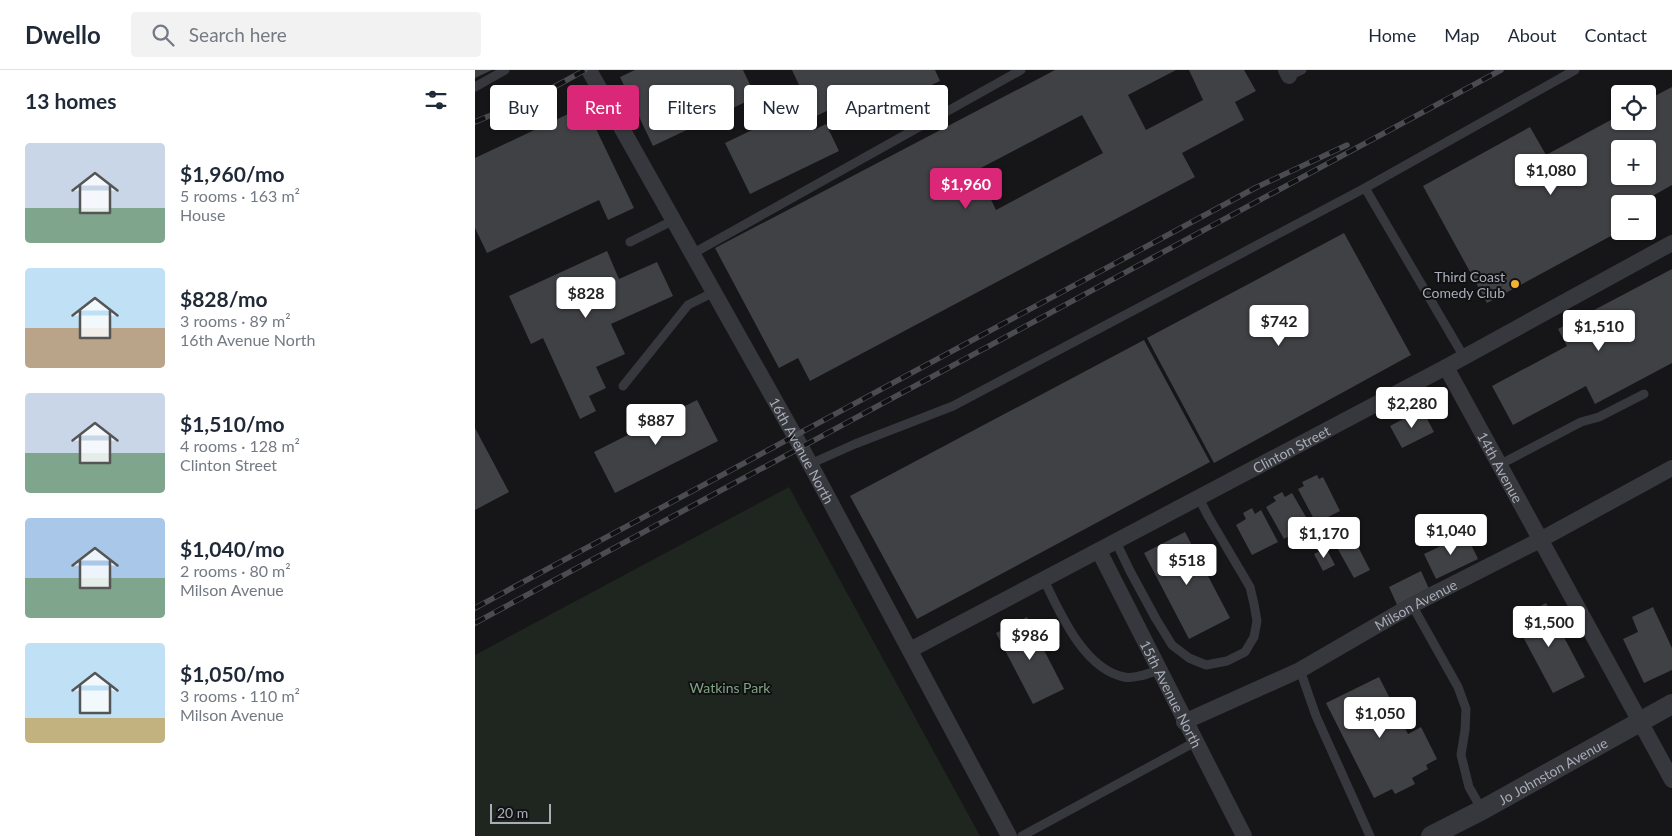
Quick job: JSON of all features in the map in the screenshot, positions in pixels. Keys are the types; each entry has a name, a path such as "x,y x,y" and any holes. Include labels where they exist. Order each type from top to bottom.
{"street":[{"name":"16th Avenue North","path":"589,70 810,464 1009,836"},
{"name":"Clinton Street","path":"910,650 1446,367 1672,243"},
{"name":"14th Avenue","path":"1446,367 1672,780"},
{"name":"Milson Avenue","path":"1185,722 1300,670 1413,605 1540,540 1672,468"},
{"name":"15th Avenue North","path":"1099,551 1244,836"},
{"name":"Jo Johnston Avenue","path":"1431,836 1482,810 1672,704"}],"lane":[{"path":"475,86 505,70"},
{"path":"693,254 1021,70"},
{"path":"810,464 855,444 953,406 1365,188 1575,70"},
{"path":"1365,188 1464,357"},
{"path":"630,242 674,220"},
{"path":"623,386 688,305 714,292"},
{"path":"1499,465 1581,422 1599,417 1644,394"},
{"path":"1116,542 1155,619 1173,645 1189,658 1206,665 1227,661 1245,652 1254,637 1257,621 1250,587 1207,516 1199,498"},
{"path":"1044,580 1081,648 1093,659 1106,669 1125,677 1144,675 1158,670"},
{"path":"1413,605 1457,687 1466,710 1461,755 1469,787 1482,810"},
{"path":"1300,670 1316,716 1370,836"},
{"path":"1023,836 1195,742"}],"green space":[{"name":"Watkins Park","path":"789,487 980,836 475,836 475,655"}],"building":[{"path":"475,70 492,70 475,78"},
{"path":"635,70 743,70 750,85 744,85 744,103 734,107 734,85 649,85 649,130 687,130 653,146 639,117 639,85 624,85 620,77"},
{"path":"792,70 935,70 940,81 931,85 827,85 827,111 817,116 817,85 799,85"},
{"path":"1055,70 1176,70 1128,95 1146,130 1203,100 1189,70 1244,70 1256,91 1235,102 1244,120 1182,153 1195,177 810,381 798,358 779,368 715,248 940,130 948,130 948,126","holes":["1082,115 1103,153 996,210 977,170"]},
{"path":"1672,87 1672,185 1654,195 1611,195 1611,236 1487,303 1423,186 1530,127 1546,155 1611,120 1611,130 1656,130 1656,95"},
{"path":"567,115 567,130 597,130 634,208 608,220 599,200 487,253 475,228 475,158 534,130 557,130 557,119"},
{"path":"826,124 827,130 829,130 839,151 750,194 725,143 752,130 817,130"},
{"path":"1344,233 1411,355 1214,463 1147,338"},
{"path":"607,251 619,279 657,262 673,296 611,324 625,354 596,367 606,388 589,396 596,411 580,419 543,338 531,344 509,296"},
{"path":"1672,269 1672,363 1595,404 1586,386 1513,425 1492,386 1567,346 1558,329"},
{"path":"1144,340 1210,462 917,619 850,496"},
{"path":"697,400 718,441 615,493 594,452"},
{"path":"1422,409 1434,432 1402,448 1390,426"},
{"path":"475,428 509,492 475,510"},
{"path":"1317,475 1319,479 1323,477 1340,511 1316,523 1298,489 1304,486 1302,482"},
{"path":"1282,492 1285,497 1292,493 1306,517 1292,525 1296,532 1284,539 1266,507 1276,501 1273,497"},
{"path":"1252,508 1255,514 1261,510 1278,542 1252,555 1236,525 1246,519 1243,513"},
{"path":"1185,532 1230,618 1189,639 1144,553"},
{"path":"1466,534 1478,559 1436,579 1424,554"},
{"path":"1352,535 1370,570 1354,578 1335,544"},
{"path":"1326,548 1335,565 1323,571 1314,554"},
{"path":"1421,571 1430,591 1398,607 1389,587"},
{"path":"1546,603 1585,677 1553,693 1514,620"},
{"path":"1653,607 1672,648 1672,670 1644,683 1623,639 1638,632 1632,617"},
{"path":"1027,617 1064,689 1033,704 996,633"},
{"path":"1379,677 1408,734 1421,727 1437,759 1426,765 1428,769 1412,778 1415,784 1395,794 1392,789 1374,798 1326,703"}],"railway":[{"path":"475,122 543,93 585,70"},
{"path":"475,623 1501,70"},
{"path":"475,608 1255,188 1347,145"}],"place":[{"name":"Third Coast Comedy Club","path":"1515,284"}]}
